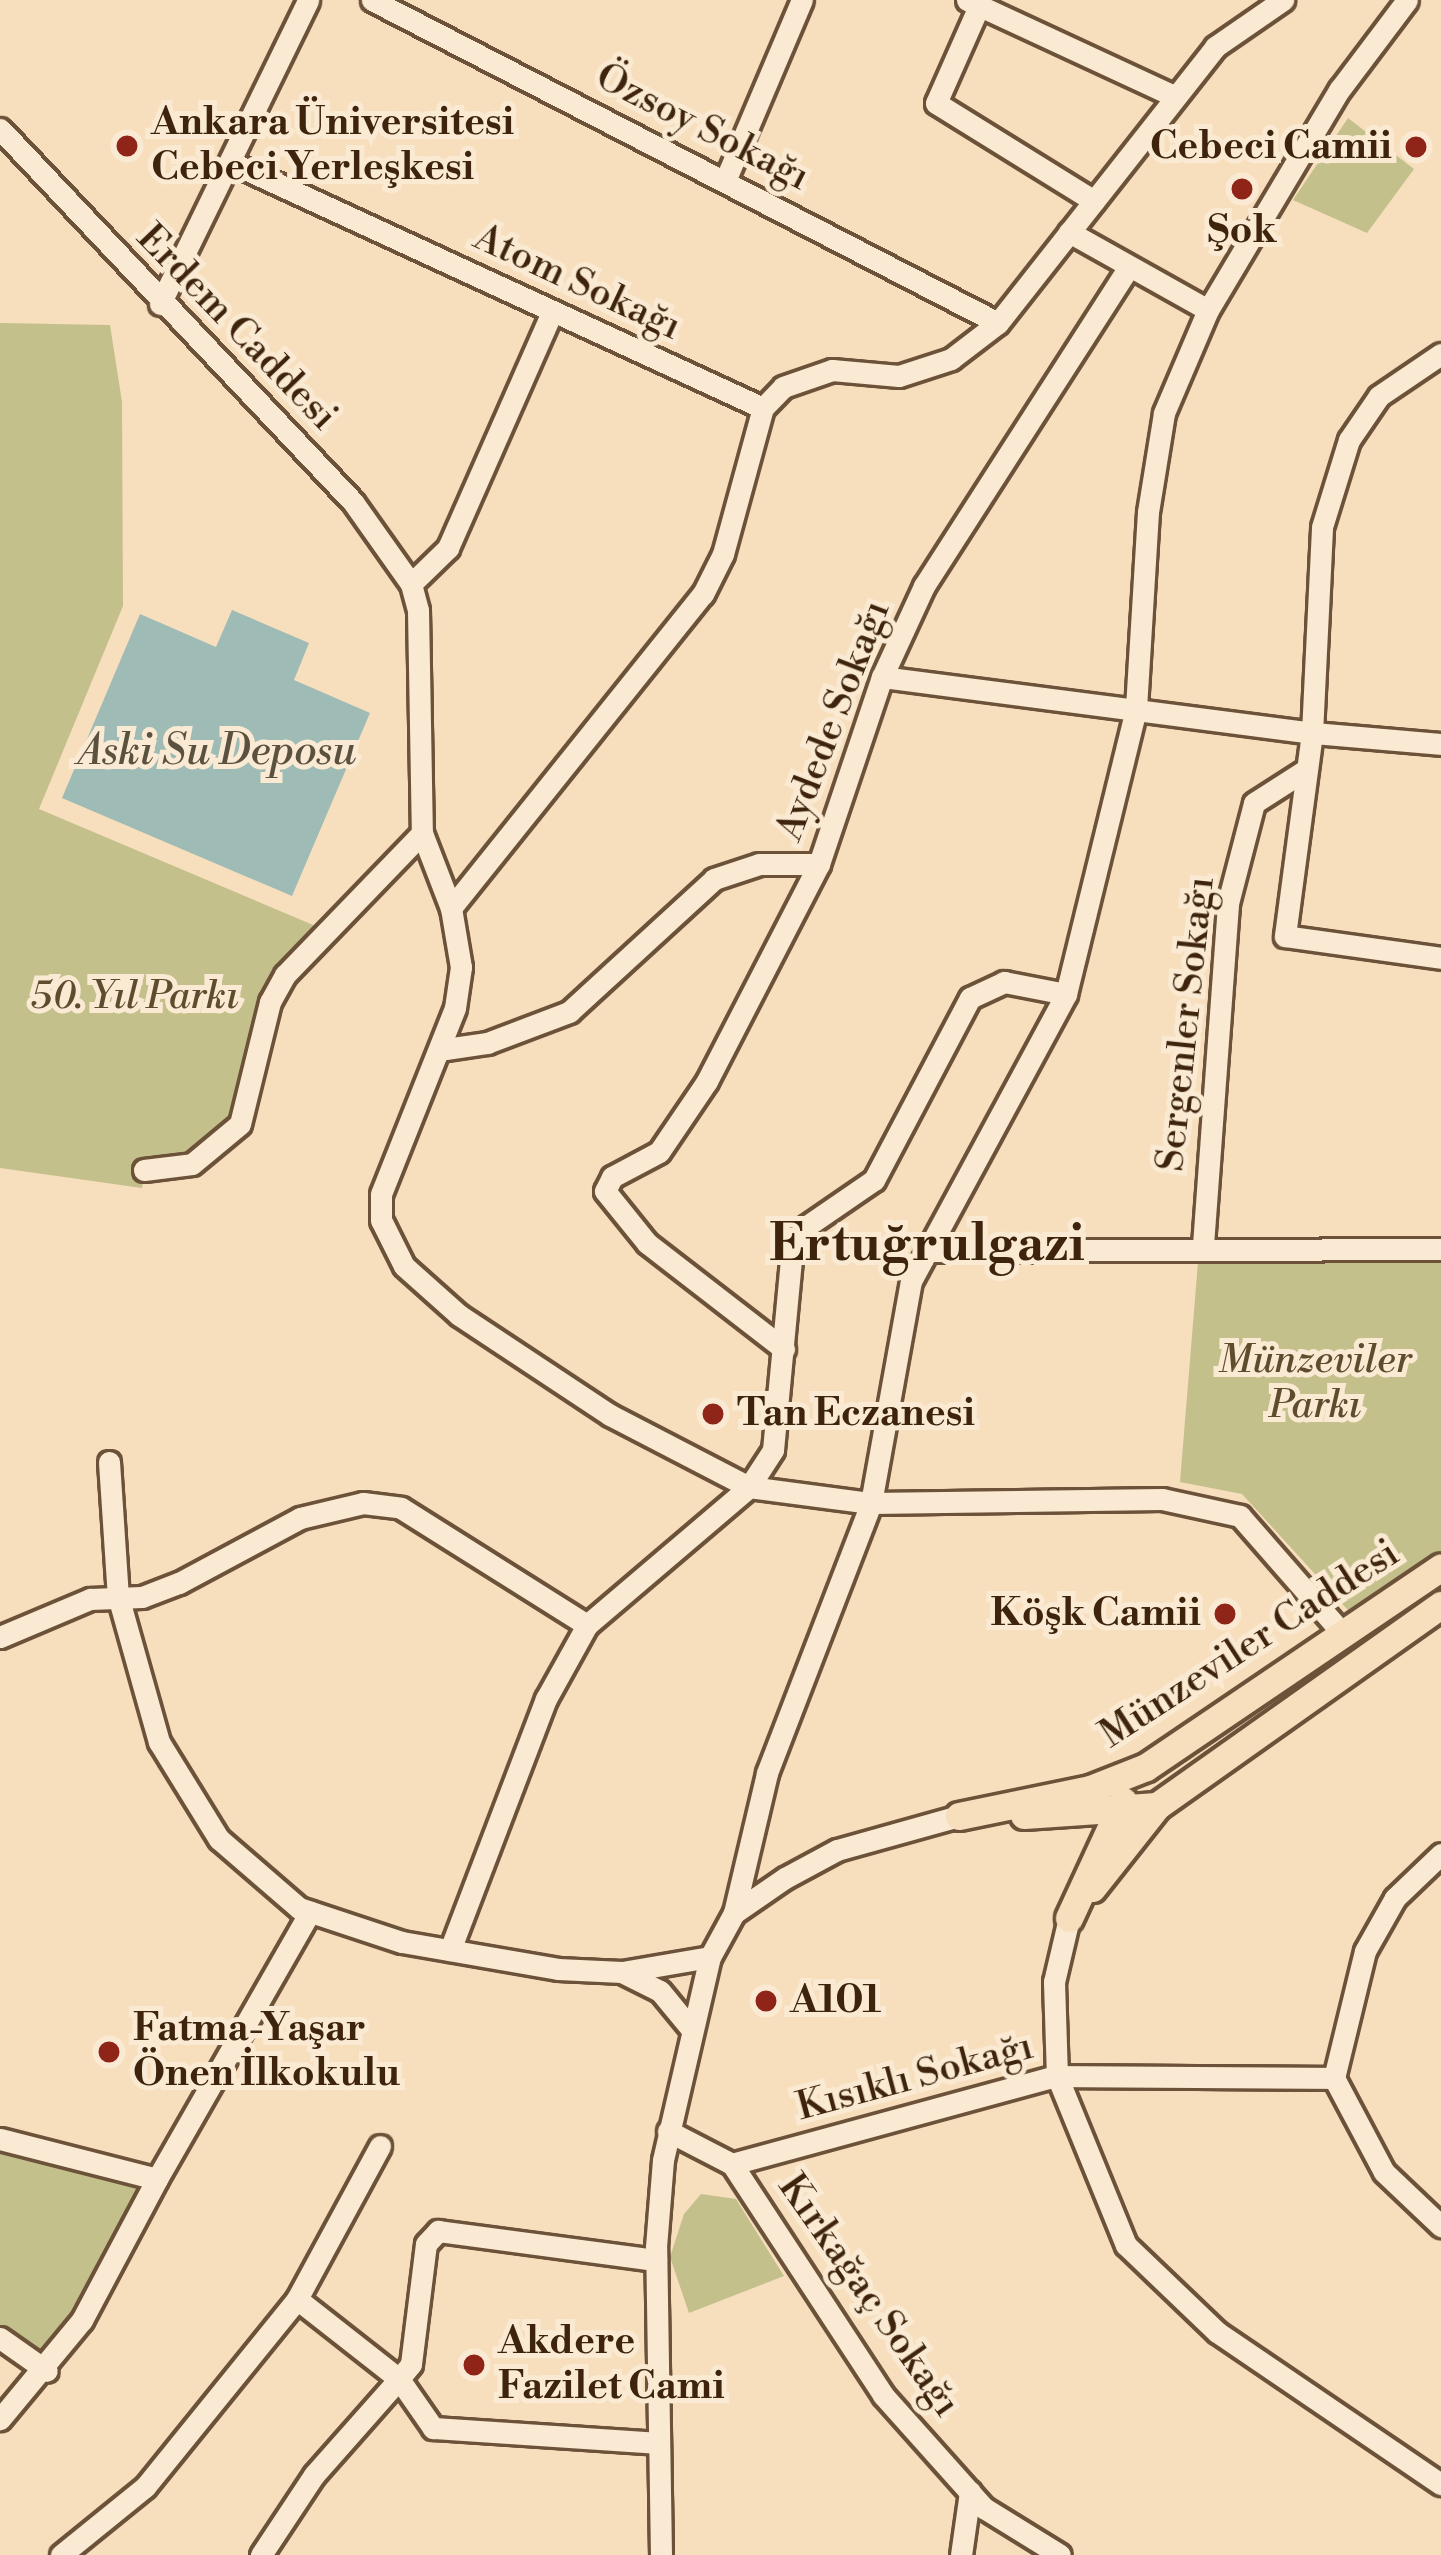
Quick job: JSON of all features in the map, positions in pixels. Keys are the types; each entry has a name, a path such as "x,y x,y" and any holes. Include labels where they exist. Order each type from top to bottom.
{"main road":[{"name":"Münzeviler Caddesi","path":"959,1816 1090,1789 1146,1768 1441,1567"},
{"name":"Münzeviler Caddesi","path":"959,1816 1074,1815 1157,1806 1441,1605"},
{"path":"1069,1918 1157,1806 1146,1768"},
{"path":"1069,1918 1116,1811 1146,1768"},
{"path":"1074,1815 1088,1829 1093,1859"}],"street":[{"path":"160,304 308,0"},
{"name":"Özsoy Sokağı","path":"372,0 998,322"},
{"path":"725,181 802,0"},
{"path":"451,908 703,594 723,554 763,408 783,387 832,370 899,376 951,359 998,322 1216,47 1283,0"},
{"path":"661,2555 656,2260 668,2131 710,1957 734,1912 767,1773 871,1503 911,1281 1066,994 1136,708 1148,512 1164,413 1208,310 1340,89 1407,0"},
{"path":"1094,201 936,103 972,3 1176,97"},
{"name":"Erdem Caddesi","path":"0,129 160,304 353,502 411,584"},
{"name":"Atom Sokağı","path":"230,162 763,408"},
{"path":"1069,232 1208,310"},
{"name":"Aydede Sokağı","path":"784,1348 646,1243 604,1191 612,1177 659,1152 707,1081 819,864 882,676 924,586 1129,267"},
{"path":"553,312 448,548 411,584 422,833 451,908 461,967 439,1050 381,1194 381,1220 404,1266 459,1316 610,1415 748,1487 871,1503 1162,1499 1240,1516 1342,1633"},
{"path":"1441,354 1379,396 1349,440 1322,527 1312,733 1285,936 1441,958"},
{"path":"882,676 1312,733 1441,744"},
{"name":"Sergenler Sokağı","path":"1203,1245 1228,903 1254,802 1307,769"},
{"path":"144,1170 192,1165 240,1124 270,1002 285,975 422,833"},
{"path":"439,1050 488,1043 568,1012 714,879 759,864 819,864"},
{"path":"450,1950 546,1700 586,1625 748,1487 773,1450 791,1250 807,1226 874,1180 970,998 1004,982 1066,994"},
{"path":"931,1251 1203,1245 1441,1249"},
{"path":"109,1462 118,1596 135,1676 182,1791 218,1839 310,1912 450,1950 622,1972 710,1957"},
{"path":"0,1636 90,1599 179,1583 300,1519 363,1503 401,1508 586,1625"},
{"name":"Münzeviler Caddesi","path":"734,1912 837,1850 959,1816"},
{"path":"1441,1854 1395,1898 1365,1951 1334,2078 1384,2172 1441,2226"},
{"path":"0,2420 47,2371 122,2253 157,2179 310,1912"},
{"path":"1069,1918 1054,1982 1057,2076 1126,2245 1216,2332 1441,2484"},
{"path":"622,1972 660,1991 692,2030"},
{"name":"Kısıklı Sokağı","path":"732,2164 1057,2076 1334,2078"},
{"name":"Kırkağaç Sokağı","path":"668,2131 732,2164 883,2395 970,2492 1060,2555"},
{"path":"0,2138 157,2179"},
{"path":"61,2555 145,2487 297,2299 380,2146"},
{"path":"261,2555 314,2475 411,2364 427,2244 438,2231 656,2260"},
{"path":"297,2299 399,2379 433,2428 656,2443"},
{"path":"0,2338 47,2371"},
{"path":"962,2555 970,2492"}],"green space":[{"path":"1348,118 1414,169 1367,233 1293,200"},
{"name":"50. Yıl Parkı","path":"0,323 110,325 122,402 123,606 39,809 325,930 285,975 240,1124 214,1152 145,1170 142,1188 0,1168"},
{"name":"Münzeviler Parkı","path":"1199,1250 1441,1262 1441,1559 1357,1620 1242,1494 1180,1482"},
{"path":"0,2134 135,2173 156,2164 47,2371 0,2338"},
{"path":"701,2194 736,2199 784,2276 689,2313 670,2257 684,2214"}],"water":[{"name":"Aski Su Deposu","path":"232,610 309,643 294,680 370,713 292,896 62,798 140,614 216,647"}],"place":[{"name":"Ankara Üniversitesi Cebeci Yerleşkesi","path":"127,146"},
{"name":"Cebeci Camii","path":"1416,147"},
{"name":"Şok","path":"1242,189"},
{"name":"Tan Eczanesi","path":"713,1414"},
{"name":"Köşk Camii","path":"1225,1614"},
{"name":"A101","path":"766,2001"},
{"name":"Fatma-Yaşar Önen İlkokulu","path":"109,2052"},
{"name":"Akdere Fazilet Cami","path":"474,2365"}],"district":[{"name":"Ertuğrulgazi","path":"927,1245"}]}
